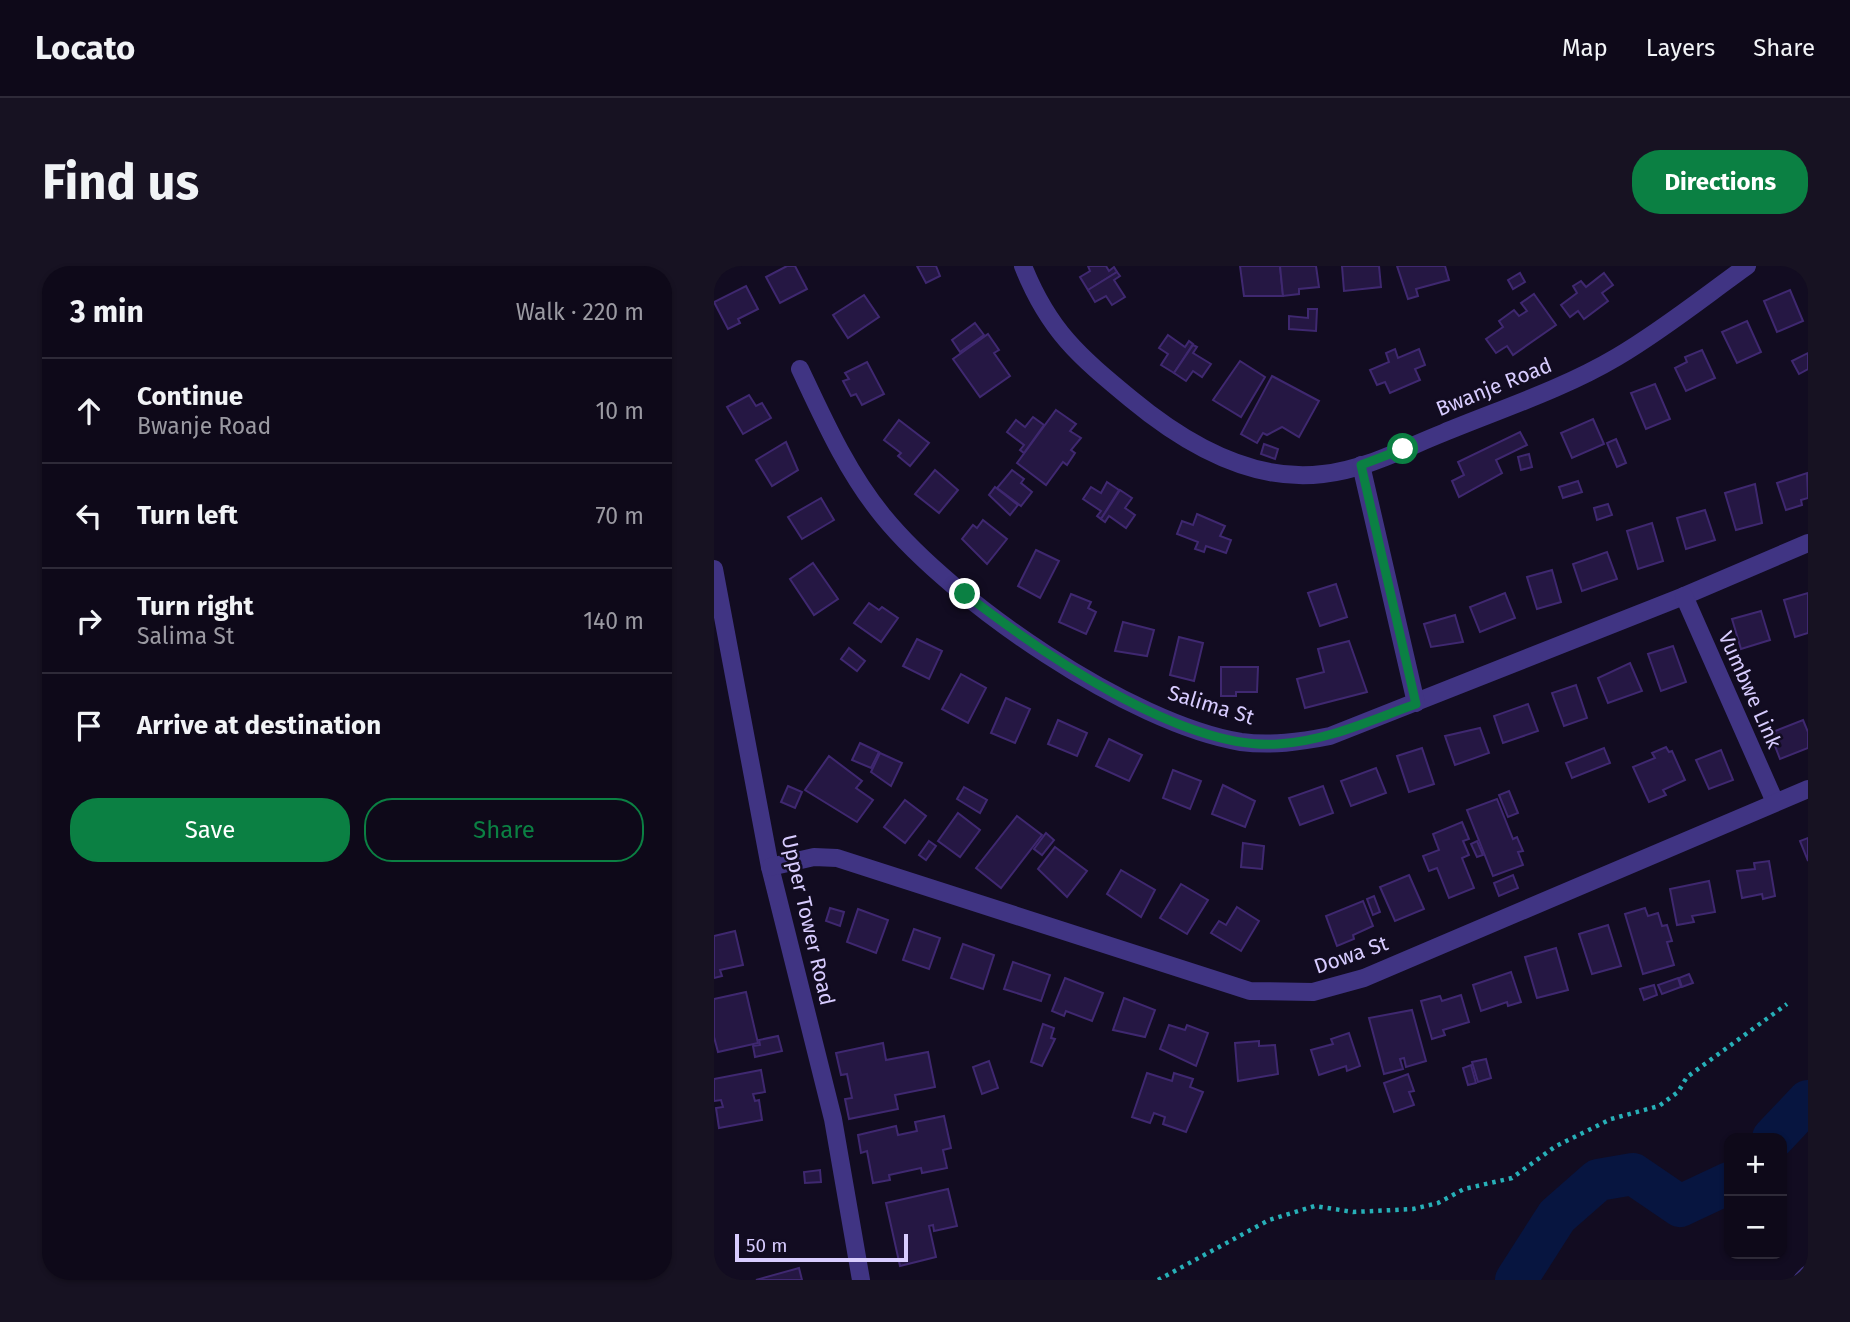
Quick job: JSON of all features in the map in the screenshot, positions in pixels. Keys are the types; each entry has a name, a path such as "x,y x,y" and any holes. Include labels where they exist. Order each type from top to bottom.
{"street":[{"name":"Bwanje Road","path":"1023,266 1046,317 1064,339 1156,419 1191,443 1227,461 1293,474 1323,474 1361,465 1598,367 1635,346 1747,266"},
{"name":"Salima St","path":"800,369 853,474 883,516 921,558 965,594 1075,672 1156,713 1240,741 1275,744 1330,736 1684,596 1808,543"},
{"path":"1361,465 1416,704"},
{"name":"Upper Tower Road","path":"714,569 770,867 833,1119 861,1280"},
{"name":"Vumbwe Link","path":"1684,596 1775,802"},
{"name":"Dowa St","path":"770,867 814,857 837,858 1250,991 1313,992 1364,978 1808,789"},
{"path":"1802,1280 1808,1274"}],"path":[{"path":"1158,1280 1269,1220 1315,1206 1353,1212 1413,1209 1438,1203 1464,1189 1512,1178 1556,1146 1611,1119 1658,1106 1678,1091 1688,1077 1787,1004"}],"building":[{"path":"787,266 795,266 807,289 780,303 766,277"},
{"path":"917,266 936,266 940,276 926,283"},
{"path":"1088,266 1106,266 1109,271 1114,267 1117,272 1088,290 1080,277 1090,271"},
{"path":"1240,266 1280,266 1283,296 1244,296"},
{"path":"1280,266 1316,266 1319,287 1299,289 1299,294 1283,296"},
{"path":"1342,266 1379,266 1381,287 1344,291"},
{"path":"1397,266 1445,266 1449,280 1416,289 1418,296 1408,299"},
{"path":"1117,272 1120,276 1114,280 1125,297 1112,305 1106,296 1095,302 1088,290"},
{"path":"1520,273 1525,282 1513,289 1508,280"},
{"path":"1604,273 1613,285 1602,293 1608,301 1584,319 1578,311 1570,317 1561,305 1577,293 1573,286 1581,281 1586,287"},
{"path":"746,286 758,309 738,319 740,323 728,329 714,302"},
{"path":"1790,290 1803,321 1777,332 1764,301"},
{"path":"1534,294 1556,325 1513,355 1507,346 1496,353 1486,339 1503,327 1499,321 1514,310 1519,316 1527,311 1521,303"},
{"path":"864,295 879,317 848,338 833,315"},
{"path":"1308,309 1317,309 1316,331 1289,329 1289,316 1308,318"},
{"path":"1747,321 1761,352 1737,363 1722,332"},
{"path":"975,323 984,335 960,352 952,340"},
{"path":"988,334 999,350 994,353 1010,376 980,397 953,359"},
{"path":"1168,335 1185,347 1189,341 1193,344 1174,373 1161,365 1168,354 1159,348"},
{"path":"1193,345 1197,347 1193,353 1211,364 1202,377 1193,371 1186,381 1174,373"},
{"path":"1395,349 1398,358 1419,349 1425,365 1415,369 1420,380 1390,393 1385,382 1377,385 1370,370 1389,362 1386,353"},
{"path":"1702,350 1715,378 1686,391 1675,368 1687,362 1685,357"},
{"path":"1808,353 1808,369 1799,374 1792,361"},
{"path":"1240,361 1265,377 1241,417 1213,400"},
{"path":"867,362 884,394 862,405 856,394 851,396 843,381 849,379 845,373"},
{"path":"1272,376 1319,401 1299,437 1282,427 1267,435 1263,433 1257,443 1241,434"},
{"path":"1655,384 1670,419 1646,429 1631,393"},
{"path":"749,395 756,406 762,403 771,418 743,434 727,407"},
{"path":"1056,410 1076,424 1070,431 1081,438 1071,450 1075,453 1067,465 1063,462 1046,485 1017,463"},
{"path":"1033,417 1044,425 1024,453 1020,450 1024,445 1007,432 1016,420 1025,427"},
{"path":"1593,419 1604,444 1572,458 1561,433"},
{"path":"899,420 929,443 910,466 898,456 901,453 884,440"},
{"path":"1520,432 1527,445 1496,460 1502,473 1459,497 1452,481 1464,475 1458,462"},
{"path":"1616,439 1626,463 1617,467 1607,443"},
{"path":"786,442 798,470 772,486 756,460"},
{"path":"1264,444 1278,449 1275,459 1261,454"},
{"path":"1529,454 1532,467 1521,470 1518,457"},
{"path":"935,470 958,490 939,513 915,494"},
{"path":"1012,470 1024,479 1021,483 1032,492 1021,506 997,488"},
{"path":"1807,473 1808,498 1801,500 1802,505 1786,510 1777,483"},
{"path":"1578,481 1582,492 1563,498 1559,487"},
{"path":"1107,482 1119,490 1101,519 1097,516 1101,511 1083,499 1091,487 1101,493"},
{"path":"1755,484 1762,523 1736,530 1725,493"},
{"path":"995,487 1018,505 1010,515 989,495"},
{"path":"1120,490 1132,498 1125,508 1135,515 1126,528 1109,516 1105,522 1101,519"},
{"path":"821,498 834,520 802,539 788,517"},
{"path":"1608,504 1612,515 1597,520 1594,508"},
{"path":"1705,510 1715,540 1686,549 1677,518"},
{"path":"1197,514 1225,526 1220,536 1231,540 1226,553 1206,546 1204,552 1195,549 1198,542 1177,534 1182,521 1193,525"},
{"path":"983,520 1007,539 987,564 962,539 973,525 977,528"},
{"path":"1652,523 1663,561 1638,569 1627,531"},
{"path":"1036,550 1059,561 1040,598 1018,586"},
{"path":"1607,552 1617,579 1582,591 1573,564"},
{"path":"813,563 838,599 814,615 790,579"},
{"path":"1552,570 1561,602 1537,609 1527,577"},
{"path":"1336,584 1347,617 1320,626 1308,593"},
{"path":"1505,593 1515,618 1480,632 1470,607"},
{"path":"1808,593 1808,633 1795,637 1784,600"},
{"path":"1071,594 1091,602 1088,608 1096,612 1086,634 1059,622"},
{"path":"869,603 879,610 882,607 898,618 881,642 854,623"},
{"path":"1761,611 1770,640 1741,649 1732,619"},
{"path":"1455,615 1463,642 1431,647 1424,624"},
{"path":"1123,622 1154,630 1147,656 1115,651"},
{"path":"1179,637 1203,643 1194,681 1170,675"},
{"path":"917,639 942,651 929,679 903,666"},
{"path":"1349,641 1367,692 1305,708 1297,679 1324,672 1318,649"},
{"path":"1673,646 1686,682 1661,691 1648,654"},
{"path":"849,648 865,661 857,671 841,659"},
{"path":"1630,663 1642,691 1608,703 1598,678"},
{"path":"1221,667 1258,667 1257,692 1236,692 1236,696 1221,696"},
{"path":"961,674 986,688 968,723 942,709"},
{"path":"1576,685 1587,718 1564,726 1552,693"},
{"path":"1006,698 1030,709 1015,743 991,733"},
{"path":"1528,704 1538,731 1503,743 1494,716"},
{"path":"1058,720 1087,733 1077,756 1048,744"},
{"path":"1803,720 1808,732 1808,748 1780,759 1770,733"},
{"path":"1480,728 1489,753 1455,765 1445,736"},
{"path":"1109,739 1142,755 1129,781 1096,766"},
{"path":"860,743 879,752 871,768 852,760"},
{"path":"1666,747 1669,752 1672,751 1685,780 1663,790 1666,795 1649,802 1633,767 1655,758 1652,753"},
{"path":"1422,748 1434,784 1409,792 1397,756"},
{"path":"1604,748 1610,763 1572,778 1566,763"},
{"path":"1721,750 1733,780 1709,789 1696,760"},
{"path":"880,753 902,763 891,786 871,772"},
{"path":"829,756 862,781 856,788 873,800 857,822 805,790"},
{"path":"1376,768 1386,793 1351,806 1341,781"},
{"path":"1173,770 1201,781 1190,809 1163,798"},
{"path":"1223,785 1255,801 1245,827 1212,814"},
{"path":"788,786 802,792 795,808 781,802"},
{"path":"1323,786 1333,813 1300,825 1289,798"},
{"path":"964,787 987,800 980,813 957,799"},
{"path":"1509,791 1518,813 1508,817 1499,795"},
{"path":"1497,799 1513,839 1517,837 1523,851 1518,852 1523,865 1493,876 1467,810"},
{"path":"905,800 926,816 905,843 884,827"},
{"path":"958,813 980,830 960,857 938,841"},
{"path":"1017,816 1042,835 1001,888 976,868"},
{"path":"1462,822 1469,839 1463,841 1469,855 1462,858 1474,888 1449,898 1437,868 1429,871 1423,856 1439,850 1433,834"},
{"path":"1046,833 1054,840 1042,855 1034,849"},
{"path":"1808,838 1808,861 1800,841"},
{"path":"929,841 936,846 926,860 919,855"},
{"path":"1477,841 1483,855 1477,857 1471,844"},
{"path":"1243,843 1264,846 1262,869 1241,867"},
{"path":"1055,847 1087,871 1067,897 1038,869"},
{"path":"1769,861 1775,896 1763,899 1762,894 1742,898 1737,871 1755,869 1754,863"},
{"path":"1121,870 1155,890 1141,917 1107,894"},
{"path":"1409,875 1424,909 1395,921 1380,887"},
{"path":"1513,875 1518,888 1499,896 1494,883"},
{"path":"1709,881 1715,912 1692,916 1694,922 1677,925 1670,889"},
{"path":"1181,884 1208,900 1187,934 1160,918"},
{"path":"1374,896 1380,912 1373,915 1367,899"},
{"path":"1363,901 1373,926 1353,935 1354,939 1337,946 1326,916"},
{"path":"1237,907 1259,921 1241,951 1211,933 1219,921 1226,925"},
{"path":"830,908 844,912 840,926 826,921"},
{"path":"1645,908 1648,916 1658,913 1662,926 1667,925 1672,941 1667,942 1674,965 1643,974 1625,914"},
{"path":"858,909 888,920 876,953 847,942"},
{"path":"1608,925 1621,966 1592,974 1579,934"},
{"path":"914,929 940,938 929,969 903,960"},
{"path":"735,931 743,965 720,970 722,976 714,978 714,936"},
{"path":"963,944 994,955 983,989 951,978"},
{"path":"1556,948 1568,990 1537,998 1525,957"},
{"path":"1013,962 1050,975 1041,1001 1004,989"},
{"path":"1511,972 1521,1002 1508,1006 1507,1002 1481,1011 1473,985"},
{"path":"1689,974 1693,983 1682,987 1679,978"},
{"path":"1065,978 1103,993 1092,1021 1066,1011 1064,1016 1052,1011"},
{"path":"1678,978 1681,987 1662,994 1658,985"},
{"path":"1654,985 1657,995 1644,1000 1640,989"},
{"path":"746,992 758,1043 718,1052 714,1037 714,999"},
{"path":"1461,995 1469,1022 1443,1030 1445,1035 1432,1039 1421,1001 1440,996 1442,1001"},
{"path":"1124,998 1155,1010 1145,1037 1113,1030"},
{"path":"1412,1010 1426,1061 1406,1067 1404,1058 1400,1059 1403,1069 1384,1074 1369,1018"},
{"path":"1043,1024 1054,1028 1051,1038 1055,1039 1042,1066 1031,1062"},
{"path":"1169,1025 1185,1030 1187,1025 1208,1033 1196,1066 1160,1049"},
{"path":"1349,1033 1360,1066 1347,1071 1346,1066 1319,1075 1311,1050 1333,1044 1331,1039"},
{"path":"778,1036 782,1051 755,1057 753,1046 760,1045 759,1040"},
{"path":"1259,1041 1259,1046 1275,1045 1278,1074 1238,1081 1235,1043"},
{"path":"883,1043 886,1060 928,1052 935,1087 895,1095 898,1109 849,1119 845,1099 852,1098 847,1074 841,1075 836,1053"},
{"path":"1486,1059 1491,1078 1478,1082 1472,1062"},
{"path":"989,1061 998,1088 982,1094 973,1067"},
{"path":"1471,1065 1476,1083 1468,1085 1463,1068"},
{"path":"761,1070 765,1092 753,1094 755,1101 759,1100 762,1120 719,1128 716,1108 723,1107 721,1100 714,1101 714,1079"},
{"path":"1147,1073 1172,1081 1174,1073 1193,1079 1190,1087 1203,1092 1186,1132 1163,1124 1165,1117 1154,1113 1150,1123 1132,1117"},
{"path":"1408,1074 1414,1091 1409,1092 1414,1105 1394,1112 1384,1083"},
{"path":"944,1116 951,1148 943,1150 947,1168 922,1173 921,1168 889,1175 890,1180 873,1183 867,1151 861,1153 858,1135 896,1126 898,1135 917,1131 915,1122"},
{"path":"820,1170 821,1182 805,1183 804,1172"},
{"path":"948,1189 957,1226 934,1231 933,1225 929,1226 936,1257 900,1266 886,1203"},
{"path":"799,1268 802,1280 756,1280"}],"waterway":[{"path":"1778,1133 1808,1101"},
{"path":"1516,1280 1557,1216 1598,1180 1633,1174 1680,1206 1724,1185"}],"route":[{"path":"965,594 1012,630 1075,672 1118,695 1195,729 1240,741 1275,744 1330,736 1416,704 1361,465 1403,449"}]}
